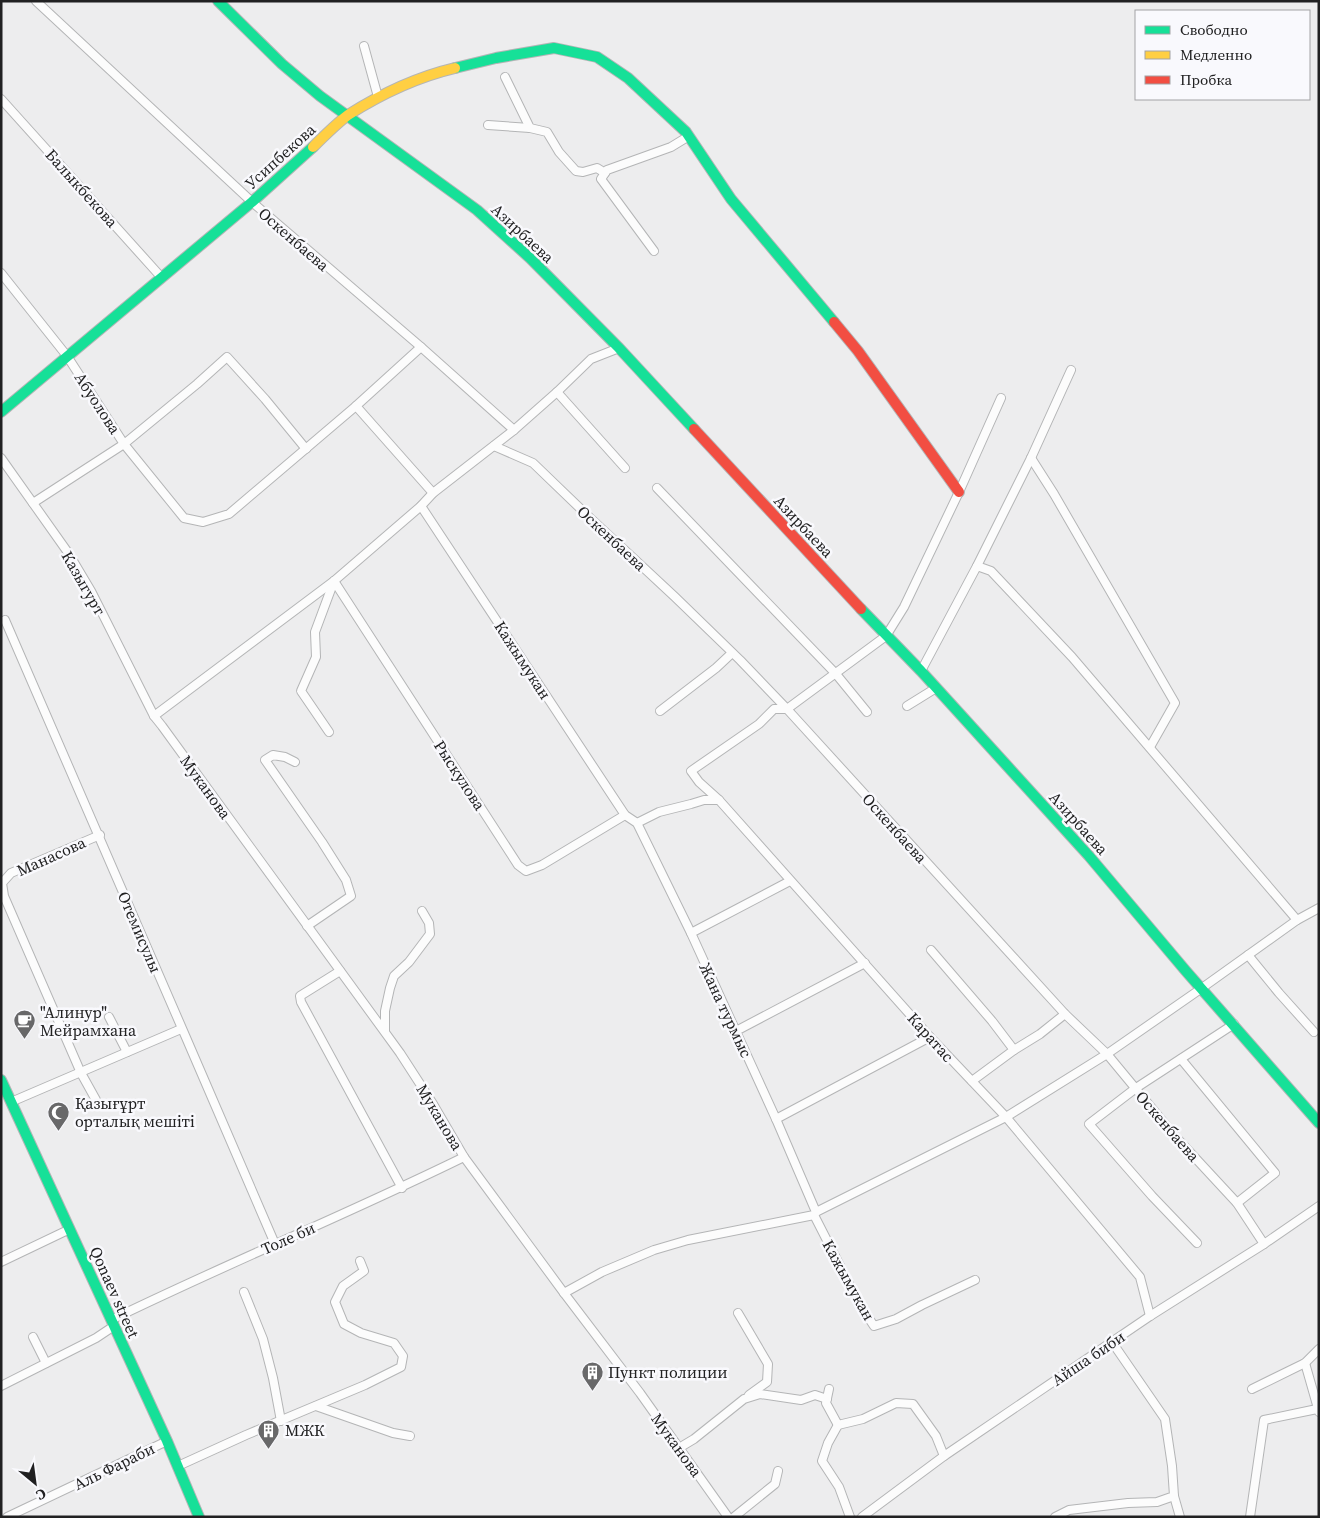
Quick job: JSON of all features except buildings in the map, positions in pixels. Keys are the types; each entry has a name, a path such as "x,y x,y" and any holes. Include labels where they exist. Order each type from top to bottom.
{"street":[{"name":"Оскенбаева","path":"36,1 252,202 514,430"},
{"name":"Азирбаева","path":"218,1 282,64 320,96 477,210 530,258 619,348 936,688 1089,856 1185,970 1319,1123"},
{"path":"364,46 378,97"},
{"name":"Усипбекова","path":"1,412 252,202 347,116 394,88 431,74 496,58 554,48 597,56 628,78 689,136 731,199 858,351 959,492"},
{"path":"505,76 530,128"},
{"name":"Балыкбекова","path":"1,99 162,278"},
{"path":"488,125 530,128 547,132 559,152 576,171 583,172 596,168 605,173"},
{"path":"654,251 601,178 607,170 671,147 689,136"},
{"name":"Абуолова","path":"1,273 67,356 124,444 184,518 202,522 229,514 306,448"},
{"path":"33,503 124,444 197,384 227,356 306,448 421,348"},
{"path":"154,716 334,581 421,506 433,492 514,430 591,359 619,348"},
{"path":"921,672 1031,458 1071,370"},
{"path":"557,392 625,468"},
{"path":"787,709 886,636 904,607 959,492 1000,398"},
{"path":"356,406 433,492"},
{"name":"Оскенбаева","path":"494,446 533,463 732,653 787,709 1064,1014 1107,1054 1174,1135 1237,1203 1264,1244"},
{"name":"Казыгурт","path":"1,458 69,554 91,591 154,716"},
{"path":"1031,458 1054,494 1175,703 1150,747"},
{"path":"657,488 836,674 867,712"},
{"name":"Кажымукан","path":"421,506 625,815"},
{"path":"977,566 991,572 1072,657 1297,920"},
{"path":"329,732 301,691 316,657 315,632 334,581"},
{"name":"Рыскулова","path":"334,581 518,865 526,871 542,865 625,815"},
{"name":"Отемисулы","path":"5,620 100,835 181,1029 275,1244"},
{"path":"660,711 716,668 732,653"},
{"path":"908,706 936,688"},
{"name":"Каратас","path":"787,709 774,709 759,724 691,771 930,1037 1006,1117 1140,1277 1150,1316"},
{"name":"Муканова","path":"154,716 385,1031 433,1104 464,1157 680,1448 728,1517"},
{"path":"295,762 285,757 272,755 265,760 322,842 346,880 351,896 307,926"},
{"path":"625,815 637,823 659,812 704,800 719,800"},
{"name":"Жана турмыс","path":"637,823 736,1031 776,1119 815,1214"},
{"name":"Манасова","path":"96,1100 81,1072 4,896 2,883 11,873 100,835"},
{"path":"691,933 790,881"},
{"path":"564,1293 602,1272 654,1250 688,1240 815,1214 1006,1117 1107,1054 1297,920 1319,908"},
{"path":"385,1031 385,1011 394,976 415,954 430,934 429,923 422,910"},
{"path":"931,950 992,1021 1014,1050"},
{"path":"1248,955 1278,993 1314,1032"},
{"path":"736,1031 865,964"},
{"path":"340,971 300,996 301,1002 402,1188"},
{"path":"972,1081 1014,1050 1040,1034 1064,1014"},
{"path":"109,1017 128,1052"},
{"path":"1197,1243 1152,1196 1089,1124 1136,1088 1234,1024"},
{"path":"11,1102 181,1029"},
{"path":"776,1119 930,1037"},
{"path":"1181,1060 1275,1173 1237,1203"},
{"name":"Qonaev street","path":"1,1080 167,1441 198,1516"},
{"name":"Толе би","path":"1,1386 96,1338 113,1323 234,1261 402,1188 464,1157"},
{"name":"Айша биби","path":"862,1517 944,1456 1150,1316 1264,1244 1319,1206"},
{"name":"Кажымукан","path":"815,1214 860,1305 874,1326 896,1319 975,1280"},
{"path":"1,1262 70,1229"},
{"path":"178,1466 365,1386 401,1367 403,1356 394,1343 344,1324 335,1302 343,1286 364,1271 360,1261"},
{"path":"244,1292 263,1338 273,1378 280,1421"},
{"path":"680,1448 767,1382 768,1364 738,1313"},
{"path":"32,1337 46,1363"},
{"path":"1112,1342 1165,1419 1174,1496 1180,1517"},
{"path":"1252,1389 1305,1363 1319,1349"},
{"path":"1250,1517 1264,1420 1318,1410 1305,1363"},
{"path":"829,1389 826,1403 838,1425"},
{"path":"744,1399 760,1394 801,1400 815,1395 827,1399"},
{"path":"850,1517 839,1487 822,1461 828,1443 838,1425 863,1419 896,1403 913,1404 936,1436 944,1456"},
{"path":"316,1406 393,1433 410,1436"},
{"name":"Аль Фараби","path":"7,1517 167,1441"},
{"path":"734,1517 775,1484 778,1471"},
{"path":"1055,1517 1069,1510 1128,1503 1157,1502 1174,1496"}],"traffic: fast":[{"path":"218,1 282,64 320,96 477,210 530,258 619,348 694,429"},
{"path":"455,68 496,58 554,48 597,57 628,78 686,132 731,199 834,322"},
{"path":"1,412 252,202 313,147"},
{"path":"861,609 921,671 1089,856 1185,970 1319,1123"},
{"path":"1,1080 167,1441 199,1517"}],"traffic: slow":[{"path":"313,147 348,115 373,100 413,81 455,68"}],"traffic: jam":[{"path":"834,322 858,351 959,492"},
{"path":"694,429 861,609"}],"place":[{"name":"\"Алинур\" Мейрамхана","path":"24,1040"},
{"name":"Қазығұрт орталық мешіті","path":"59,1131"},
{"name":"Пункт полиции","path":"592,1391"},
{"name":"МЖК","path":"269,1449"}]}
